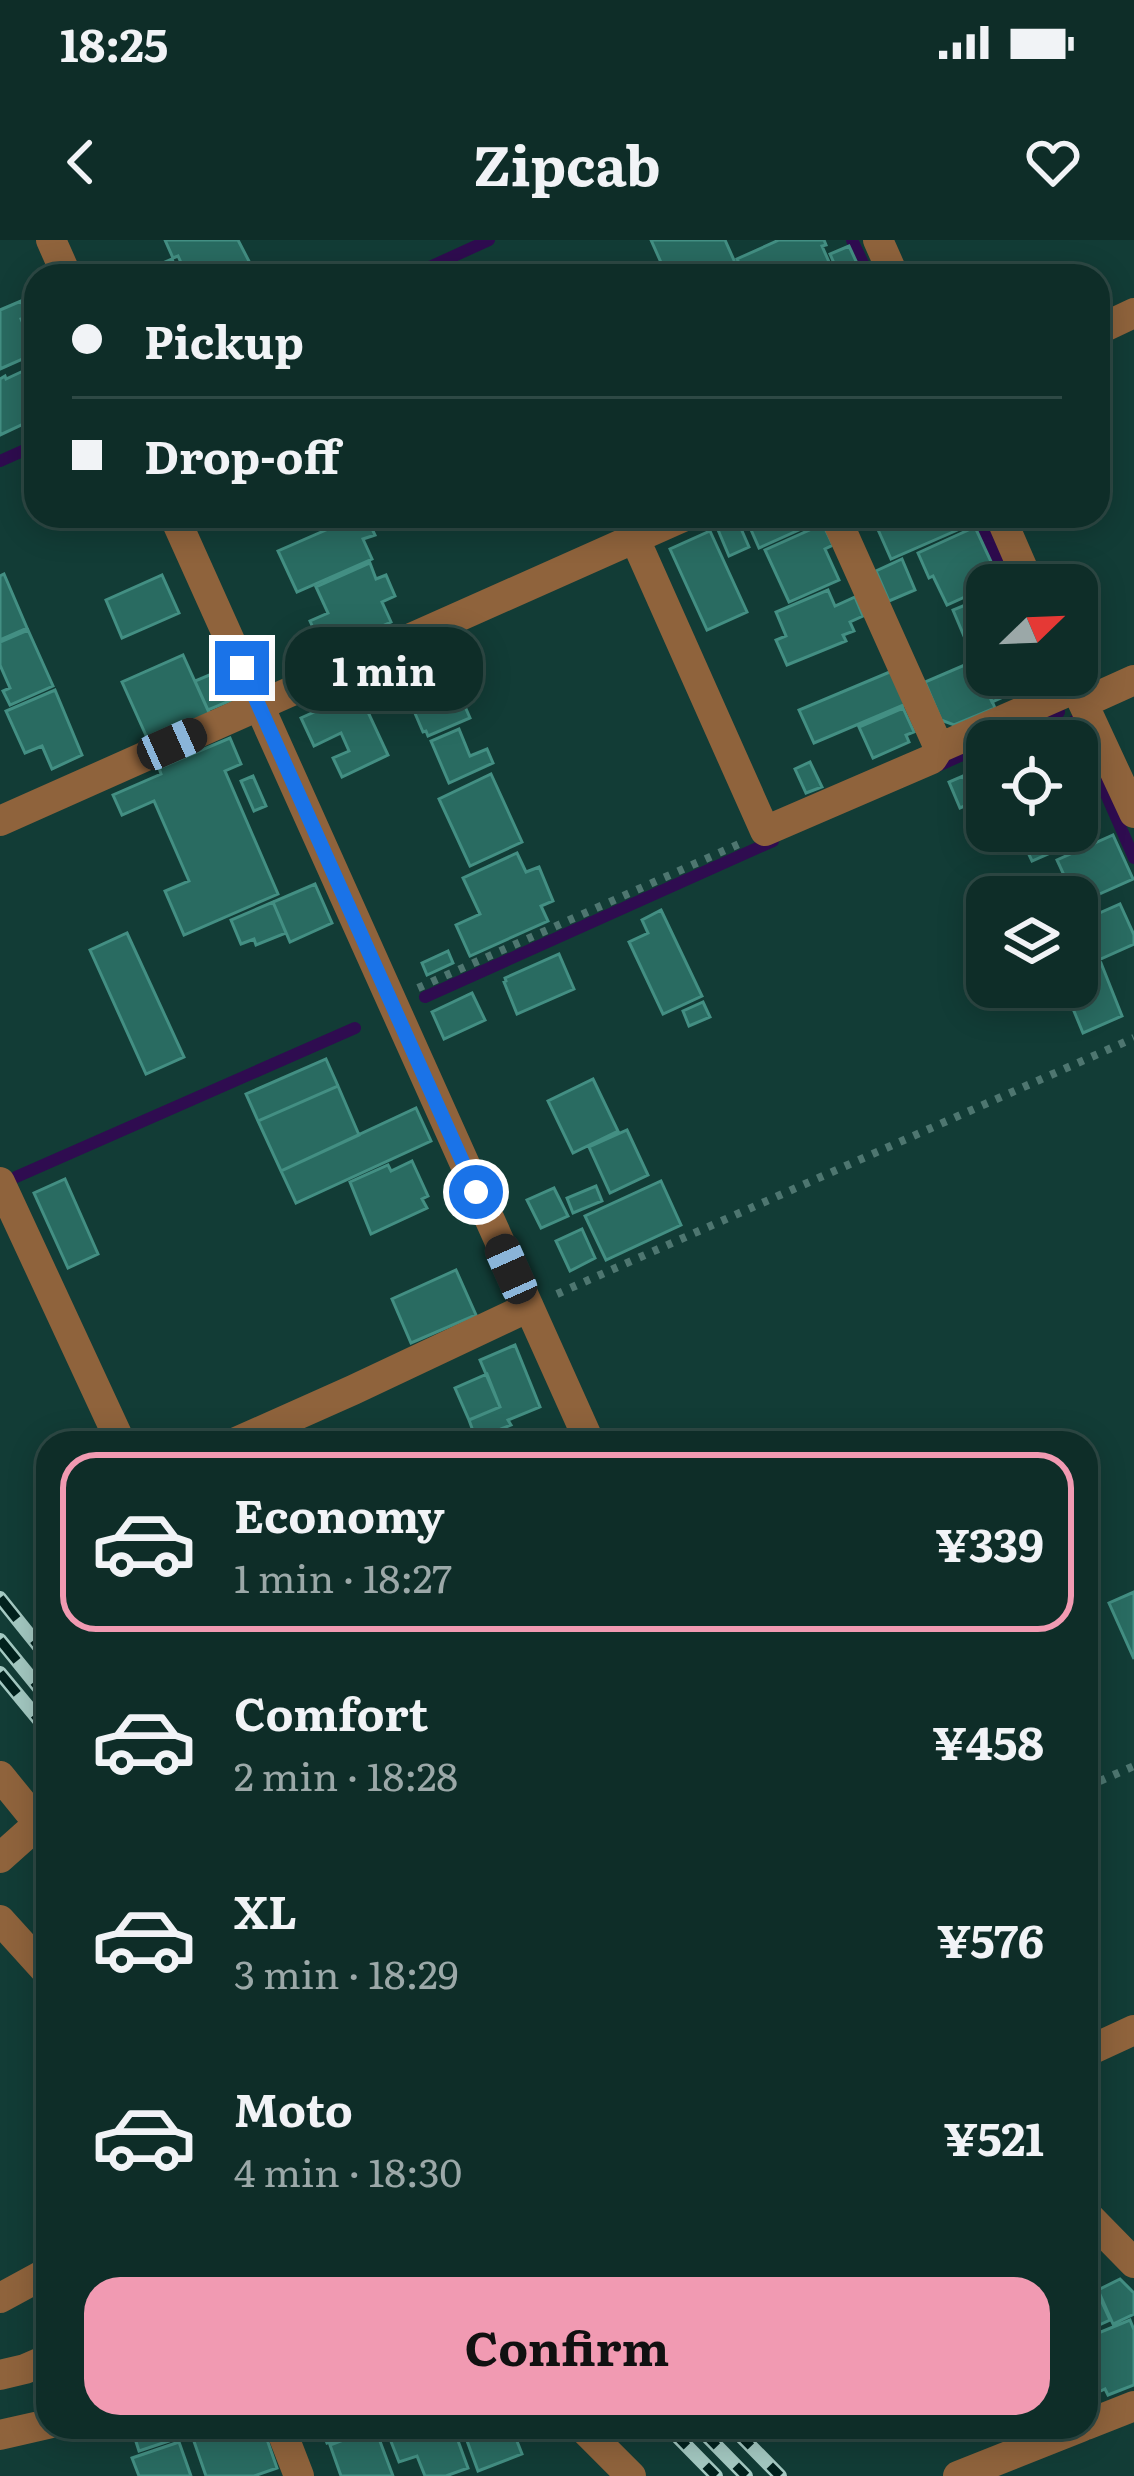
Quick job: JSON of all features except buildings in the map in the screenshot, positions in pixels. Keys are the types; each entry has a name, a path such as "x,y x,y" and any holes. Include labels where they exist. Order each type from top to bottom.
{"street":[{"path":"179,528 585,1431"},
{"path":"0,821 659,528"},
{"path":"840,528 939,748"},
{"path":"1005,528 1021,564"},
{"path":"635,539 765,831 932,759 939,748 1060,696"},
{"path":"1098,686 1134,680"},
{"path":"1079,696 1134,813"},
{"path":"3,1200 115,1431"},
{"path":"261,1431 529,1307"},
{"path":"0,1776 36,1820"},
{"path":"0,1858 36,1834"},
{"path":"0,1920 36,1960"},
{"path":"1098,2046 1134,2030"},
{"path":"1098,2226 1134,2263"},
{"path":"0,2298 36,2278"},
{"path":"0,2375 36,2364"},
{"path":"1098,2420 1134,2406"},
{"path":"0,2435 36,2427"},
{"path":"285,2439 299,2476"},
{"path":"594,2439 631,2476"},
{"path":"958,2476 1051,2439"}],"path":[{"path":"390,1000 765,831"},
{"path":"529,1307 1134,1038"},
{"path":"1098,1782 1134,1766"}],"waterway":[{"path":"436,264 489,240"},
{"path":"852,240 863,264"},
{"path":"0,461 24,450"},
{"path":"983,528 999,564"},
{"path":"1041,720 1059,712"},
{"path":"933,768 966,753"},
{"path":"1098,776 1134,858"},
{"path":"425,997 773,841"},
{"path":"16,1177 355,1028"}],"railway":[{"path":"0,1598 36,1643"},
{"path":"0,1640 36,1684"},
{"path":"0,1673 36,1716"},
{"path":"680,2439 716,2476"},
{"path":"710,2439 746,2476"},
{"path":"744,2439 780,2476"}],"route":[{"path":"242,668 476,1192"}]}
